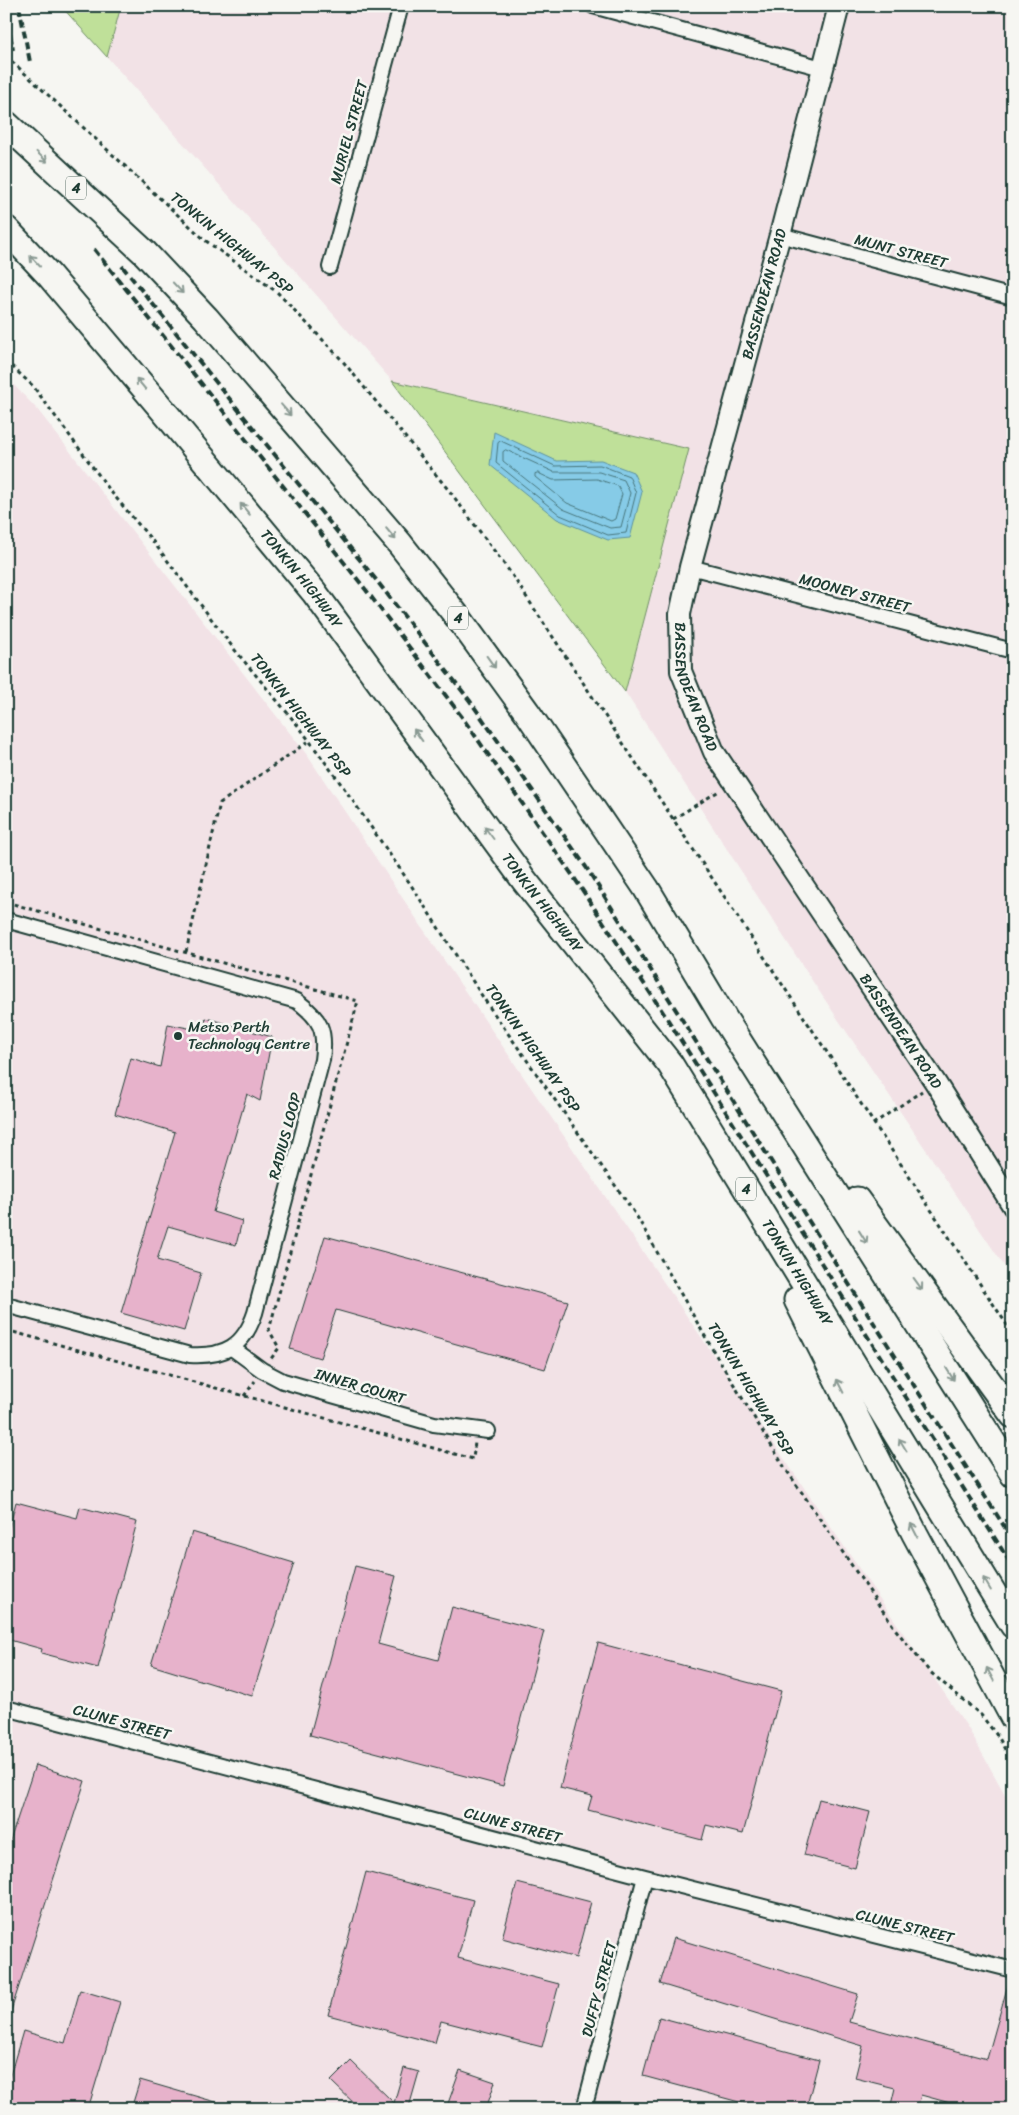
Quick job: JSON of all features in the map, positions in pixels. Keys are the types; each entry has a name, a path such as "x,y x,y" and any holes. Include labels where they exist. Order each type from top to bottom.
{"highway":[{"name":"4","path":"6,124 145,253 206,318 400,544 460,620 528,712 646,888 724,1018 1013,1474"},
{"name":"TONKIN HIGHWAY","path":"6,229 49,275 162,408 314,592 524,880 670,1064 1013,1626"},
{"path":"524,880 666,1087 784,1275 915,1534 1013,1717"},
{"path":"724,1018 1013,1415"}],"street":[{"name":"MURIEL STREET","path":"330,267 401,6"},
{"path":"593,6 822,68"},
{"name":"BASSENDEAN ROAD","path":"839,6 780,236 690,567 680,614 681,671 714,752 935,1082 1013,1206"},
{"name":"MUNT STREET","path":"780,236 1013,297"},
{"name":"MOONEY STREET","path":"690,567 1013,651"},
{"name":"RADIUS LOOP","path":"6,920 297,1001 313,1012 319,1024 324,1045 322,1060 255,1313 250,1328 242,1340 232,1348"},
{"path":"6,1305 190,1355 216,1354 232,1348"},
{"name":"INNER COURT","path":"232,1348 262,1370 283,1381 434,1424 482,1431"},
{"name":"CLUNE STREET","path":"6,1708 645,1877 1013,1970"},
{"name":"DUFFY STREET","path":"584,2109 645,1877"}],"path":[{"name":"TONKIN HIGHWAY PSP","path":"6,56 206,241 277,292 341,359 452,493 510,572 1013,1334"},
{"name":"TONKIN HIGHWAY PSP","path":"6,361 33,386 112,492 155,544 234,649 309,741 409,882 488,1005 636,1215 714,1352 785,1468 896,1630 929,1672 982,1715 999,1738 1013,1765"},
{"path":"186,952 220,803 309,741"},
{"path":"673,819 734,782"},
{"path":"6,902 358,1001 269,1330 280,1348"},
{"path":"873,1124 935,1082"},
{"path":"6,1330 473,1459 482,1431"}],"shaded area":[{"path":"121,6 1013,6 1013,1279 815,985 625,692 688,449 392,381 107,57"},
{"path":"6,377 37,409 307,755 452,972 968,1728 1013,1809 1013,2109 6,2109"}],"green space":[{"path":"61,6 121,6 107,57"},
{"path":"392,381 689,449 625,692"}],"water":[{"path":"494,432 557,461 601,460 633,472 642,492 630,538 608,540 557,519 490,465"}],"building":[{"path":"206,1018 272,1037 260,1101 247,1094 213,1212 242,1221 236,1245 168,1226 157,1260 201,1273 184,1331 121,1313 175,1132 115,1114 131,1058 160,1067 168,1024 203,1031"},
{"path":"325,1236 568,1301 545,1369 336,1310 320,1358 290,1349"},
{"path":"16,1502 77,1518 80,1507 137,1522 98,1668 41,1653 42,1649 6,1639 6,1540"},
{"path":"192,1532 294,1563 252,1696 151,1665"},
{"path":"355,1566 396,1576 378,1644 438,1660 452,1607 544,1631 503,1786 310,1735"},
{"path":"598,1643 781,1691 743,1834 706,1825 702,1840 588,1810 592,1796 560,1788"},
{"path":"35,1765 85,1781 9,2017 6,2017 6,1853"},
{"path":"819,1799 870,1812 855,1868 804,1855"},
{"path":"366,1872 473,1900 458,1958 559,1984 542,2047 441,2021 435,2043 328,2015"},
{"path":"517,1883 591,1902 576,1958 502,1938"},
{"path":"674,1938 858,1994 849,2022 987,2059 1009,1981 1013,1981 1013,2109 972,2109 921,2095 917,2109 890,2109 895,2088 855,2078 863,2046 660,1984"},
{"path":"80,1990 120,2002 88,2109 6,2109 6,2089 23,2031 65,2043"},
{"path":"659,2017 819,2060 806,2109 765,2109 643,2076"},
{"path":"351,2061 400,2109 360,2109 331,2081"},
{"path":"404,2068 419,2072 409,2107 394,2103"},
{"path":"460,2070 495,2082 486,2109 446,2109"},
{"path":"140,2080 226,2105 226,2109 131,2109"}],"railway":[{"path":"19,6 30,62"},
{"path":"6,11 13,50"},
{"path":"94,249 366,590 462,717 575,879 668,1020 1013,1567"},
{"path":"122,266 377,581 470,701 586,867 822,1242 1013,1540"}],"place":[{"name":"Metso Perth Technology Centre","path":"178,1036"}]}
